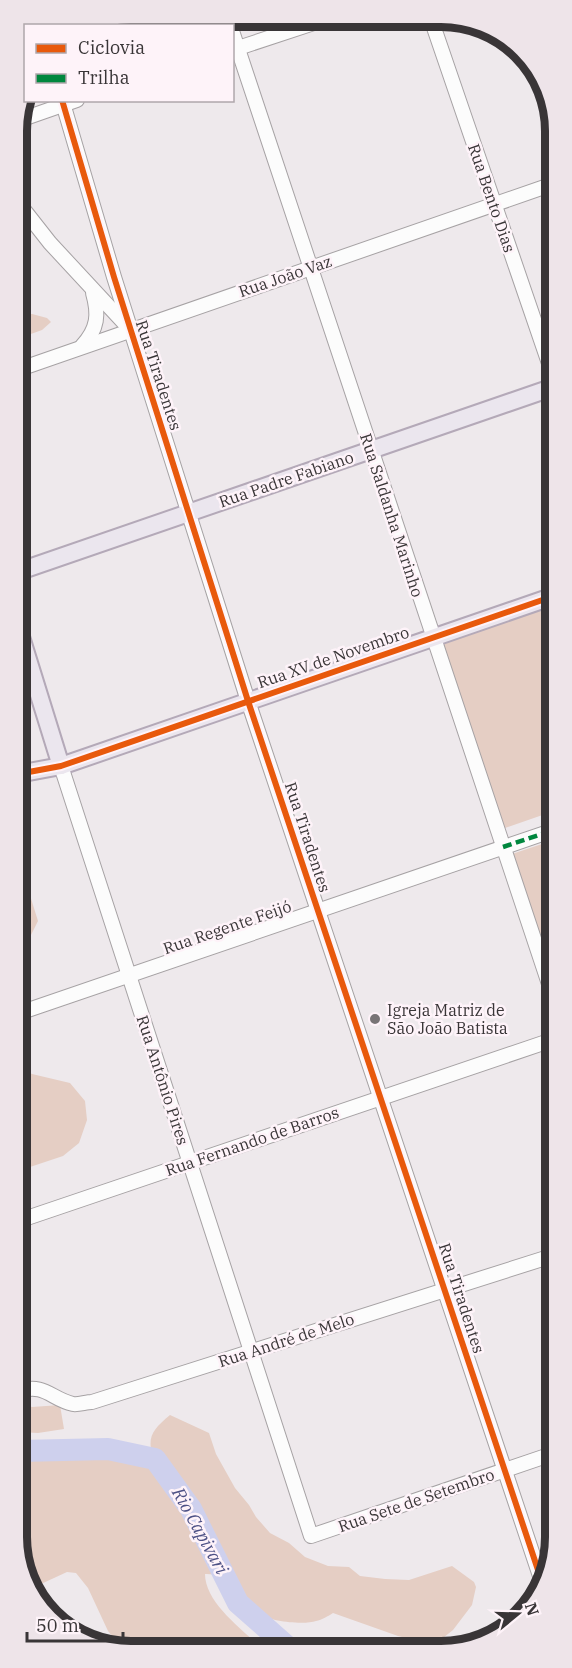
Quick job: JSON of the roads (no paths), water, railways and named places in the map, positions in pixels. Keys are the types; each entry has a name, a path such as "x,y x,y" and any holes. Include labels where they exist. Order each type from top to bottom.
{"main road":[{"name":"Rua Padre Fabiano","path":"27,569 545,390"},
{"name":"Rua XV de Novembro","path":"27,772 61,766 545,599"},
{"name":"Rua Antônio Pires","path":"27,656 61,766"}],"street":[{"path":"235,49 302,27"},
{"name":"Rua Bento Dias","path":"434,27 545,352"},
{"name":"Rua Saldanha Marinho","path":"235,49 545,970"},
{"path":"29,116 62,103"},
{"name":"Rua Tiradentes","path":"62,103 130,330 248,701 539,1572"},
{"name":"Rua João Vaz","path":"27,367 545,187"},
{"path":"27,214 50,243 130,330"},
{"path":"91,288 102,289 114,277"},
{"path":"80,348 91,336 97,324 97,308 91,288"},
{"name":"Rua Antônio Pires","path":"61,766 312,1536"},
{"name":"Rua Regente Feijó","path":"28,1010 545,833"},
{"name":"Rua Fernando de Barros","path":"27,1218 545,1042"},
{"name":"Rua André de Melo","path":"27,1388 45,1390 74,1404 92,1402 545,1258"},
{"name":"Rua Sete de Setembro","path":"312,1536 545,1456"}],"waterway":[{"name":"Rio Capivari","path":"27,1451 108,1449 155,1459 191,1509 238,1603 281,1641"}],"place":[{"name":"Igreja Matriz de São João Batista","path":"375,1019"}]}
